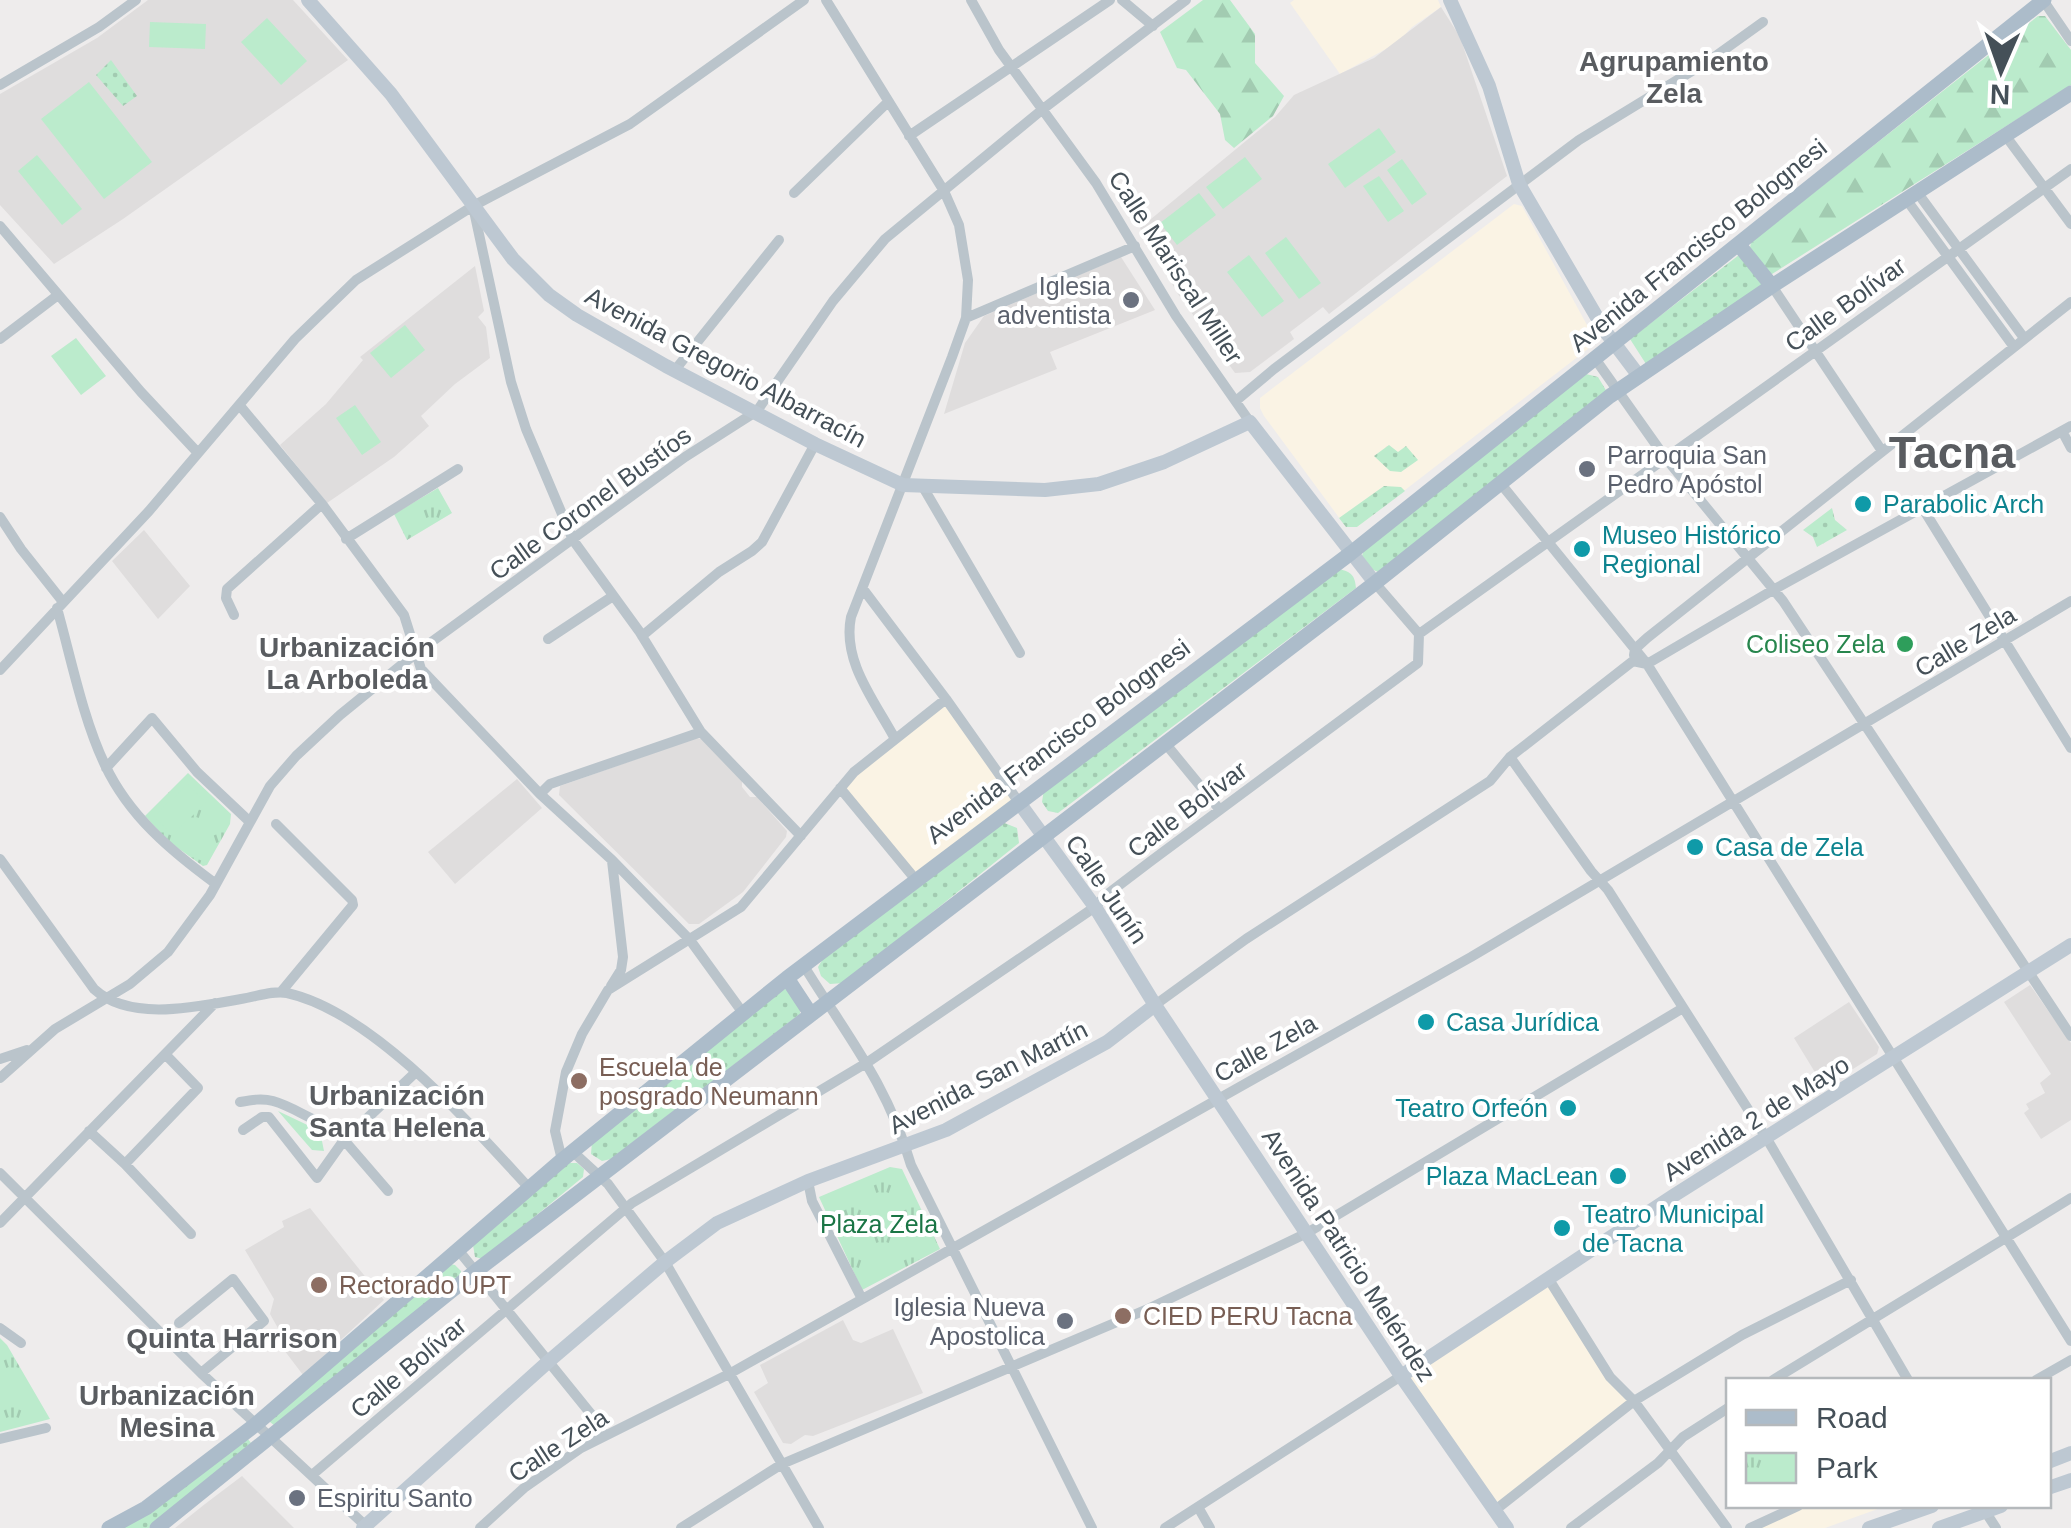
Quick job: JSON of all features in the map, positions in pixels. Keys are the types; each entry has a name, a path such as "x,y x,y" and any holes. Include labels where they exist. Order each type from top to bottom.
{"main road":[{"name":"Avenida Francisco Bolognesi","path":"109,1528 146,1508 255,1424 567,1155 786,978 1351,553 2043,1"},
{"path":"157,1528 476,1271 1375,583 1617,391 2071,92"},
{"path":"1739,245 1772,286"},
{"path":"786,978 810,1013"}],"street":[{"path":"0,86 99,28 136,0"},
{"name":"Avenida Gregorio Albarracín","path":"308,0 392,94 513,259 548,295 675,370 815,444 903,485 1045,490 1100,484 1164,462 1250,422"},
{"path":"0,670 150,511 296,339 356,280 473,206 630,124 804,0"},
{"path":"826,0 944,191 959,225 967,262 966,318 847,636 849,652 894,738"},
{"name":"Calle Mariscal Miller","path":"971,0 1010,65 1096,182 1176,316 1250,422 1375,583"},
{"path":"909,136 1110,0"},
{"path":"1122,0 1153,26"},
{"name":"Calle Coronel Bustíos","path":"0,1078 55,1029 151,969 168,952 216,884 270,786 296,756 415,654 685,456 757,412 833,301 866,259 904,222 1186,0"},
{"path":"1450,0 1489,86 1519,184 1614,344 1638,376"},
{"path":"2043,1 2071,41"},
{"path":"1237,400 1580,140 1710,60 1763,22"},
{"path":"794,193 888,102"},
{"path":"2006,135 2071,224"},
{"name":"Calle Bolívar","path":"312,1474 625,1209 868,1062 1096,907 1105,896 1418,663 1419,634 2071,169"},
{"path":"1912,196 2014,347"},
{"path":"473,206 511,382 526,429 574,540 642,636 702,732 802,836"},
{"path":"0,226 140,392 198,453"},
{"path":"675,370 779,240"},
{"path":"966,318 1135,246"},
{"path":"1952,252 2024,338"},
{"path":"1772,286 1882,451"},
{"path":"0,339 58,294"},
{"name":"Avenida San Martín","path":"365,1527 549,1361 665,1262 717,1224 808,1181 946,1130 1107,1042 1246,939 1490,780 1510,757 1746,558 2071,302"},
{"path":"1596,360 1664,456 1773,590 2071,1036"},
{"path":"241,407 322,504 404,616 421,670 540,794 690,940 743,1013"},
{"path":"1647,664 2066,428 2071,448"},
{"path":"642,636 762,542 815,444"},
{"path":"346,539 458,469"},
{"path":"1501,484 1634,655 1647,664 2071,1341"},
{"path":"923,487 1020,652"},
{"path":"234,615 226,588 322,504"},
{"path":"1922,507 2071,748"},
{"path":"0,517 60,605 106,768 134,812 169,850 216,884"},
{"path":"1375,583 1419,634"},
{"path":"863,590 1018,801"},
{"path":"548,639 613,596"},
{"name":"Calle Zela","path":"480,1528 524,1488 605,1436 730,1374 861,1297 1471,958 2071,602"},
{"path":"608,990 741,907 840,788 894,738 946,699"},
{"path":"106,768 152,718 197,772 250,822"},
{"path":"540,794 550,784 702,732"},
{"path":"1164,743 1220,810"},
{"path":"1510,757 1600,881 1767,1139 1907,1378"},
{"path":"840,788 916,880"},
{"name":"Calle Junín","path":"1018,801 1096,907 1155,1005"},
{"path":"276,824 352,900 353,906 281,992"},
{"path":"0,859 105,999 116,1005 142,1008 184,1007 281,992 338,1016 416,1072 462,1114 530,1189"},
{"path":"612,860 620,970 582,1034 566,1072 555,1130 567,1155 600,1175 665,1262 819,1528"},
{"name":"Avenida 2 de Mayo","path":"1165,1528 2071,944"},
{"path":"804,966 868,1062 900,1126 911,1165 1092,1528"},
{"path":"0,1223 216,1002"},
{"name":"Avenida Patricio Meléndez","path":"1155,1005 1500,1522"},
{"path":"687,1526 782,1464 1150,1308 1307,1233 1683,1008"},
{"name":"Calle Coronel Bustíos","path":"0,1059 33,1048"},
{"path":"125,1164 198,1088 165,1054"},
{"path":"243,1130 262,1117 269,1117 318,1178 344,1140 416,1072"},
{"path":"240,1102 272,1100 334,1128 360,1125"},
{"path":"89,1130 190,1234"},
{"path":"344,1140 388,1191"},
{"path":"0,1173 365,1527"},
{"path":"808,1181 812,1201 861,1297"},
{"path":"1776,1378 2071,1198"},
{"path":"459,1251 605,1436"},
{"path":"1548,1278 1610,1377 1634,1401 1727,1528"},
{"path":"179,1322 233,1279 264,1321 201,1372"},
{"path":"1500,1522 1634,1401 1742,1336 1851,1280"},
{"path":"0,1328 21,1343"},
{"path":"2040,1378 2071,1360"},
{"path":"1571,1528 1683,1436 1726,1409"},
{"path":"0,1439 46,1428"},
{"path":"1198,1506 1210,1528"},
{"path":"1750,1528 1794,1508"},
{"path":"1868,1528 1926,1508"},
{"path":"1939,1528 1984,1508 1996,1528"}],"shaded area":[{"path":"148,0 293,0 348,60 54,264 0,205 0,94 97,38"},
{"path":"1438,0 1441,7 1397,43 1340,74 1290,3"},
{"path":"1441,7 1460,37 1507,176 1329,314 1323,307 1290,332 1294,339 1250,372 1235,373 1178,294 1140,228 1275,117 1294,95 1374,58"},
{"path":"1514,204 1522,206 1593,336 1588,349 1357,527 1346,527 1264,416 1260,398"},
{"path":"1121,257 1155,310 1050,352 1057,369 944,414 965,343 984,316"},
{"path":"475,266 484,311 478,317 486,327 490,358 421,416 429,426 394,457 327,503 280,445 326,404 363,360 360,357"},
{"path":"144,530 190,586 158,619 112,561"},
{"path":"946,699 1018,801 916,880 840,788"},
{"path":"702,739 742,781 750,797 757,797 787,831 743,892 699,924 689,924 559,795 560,786"},
{"path":"517,779 542,808 455,884 428,852"},
{"path":"2030,985 2071,1043 2071,1120 2041,1139 2024,1113 2029,1109 2026,1104 2045,1093 2040,1083 2051,1074 2004,1002"},
{"path":"1849,1002 1879,1047 1877,1054 1824,1087 1794,1038"},
{"name":"Rectorado UPT","path":"310,1208 384,1300 303,1375 281,1346 279,1330 270,1314 274,1299 245,1250 284,1227 282,1221"},
{"path":"1548,1278 1610,1377 1634,1401 1494,1511 1401,1376"},
{"path":"843,1320 853,1340 861,1343 893,1329 923,1393 813,1436 805,1435 791,1444 783,1443 754,1392 768,1383 760,1365"},
{"path":"242,1476 294,1528 175,1528 205,1504"},
{"path":"1803,1508 1880,1508 1825,1528 1759,1528"}],"green space":[{"path":"1203,0 1230,0 1255,34 1255,63 1284,96 1273,116 1234,148 1225,140 1220,114 1186,70 1177,68 1160,32"},
{"path":"2038,16 2045,16 2071,50 2071,85 1768,273 1750,248 1751,242"},
{"path":"267,18 307,61 281,85 241,42"},
{"path":"150,22 206,24 205,49 149,47"},
{"path":"111,60 137,96 123,106 96,75"},
{"path":"89,82 152,162 104,199 41,119"},
{"path":"1379,128 1396,152 1345,188 1328,164"},
{"path":"37,155 82,209 62,225 18,171"},
{"path":"1245,157 1262,179 1223,209 1206,187"},
{"path":"1402,159 1427,194 1412,205 1387,170"},
{"path":"1379,176 1404,211 1388,222 1363,186"},
{"path":"1199,193 1216,215 1177,245 1160,223"},
{"path":"1286,237 1321,283 1299,299 1265,253"},
{"path":"1249,255 1284,301 1262,317 1227,272"},
{"path":"1739,255 1763,285 1646,364 1630,339"},
{"path":"405,325 425,350 391,378 370,353"},
{"path":"76,338 106,376 81,395 51,356"},
{"path":"1586,374 1598,377 1607,392 1378,572 1369,568 1362,556 1364,549"},
{"path":"355,405 381,442 362,455 336,418"},
{"path":"1389,445 1398,452 1406,446 1418,460 1401,472 1390,471 1374,456"},
{"path":"1384,486 1405,491 1357,527 1346,527 1339,518"},
{"path":"438,488 452,513 407,540 394,514"},
{"path":"1832,508 1835,520 1847,530 1817,547 1813,537 1803,530"},
{"path":"1339,569 1352,575 1356,588 1058,813 1048,811 1042,802 1044,789"},
{"path":"188,773 231,814 230,824 203,866 168,841 145,816"},
{"path":"188,784 206,803 172,835 154,816"},
{"path":"1002,822 1017,828 1019,843 844,983 830,984 821,976 818,967 824,957"},
{"path":"786,989 800,1007 800,1014 611,1159 602,1161 591,1154 592,1141"},
{"path":"278,1111 320,1131 324,1151 312,1150"},
{"path":"568,1163 577,1163 584,1169 583,1177 483,1259 475,1257 473,1245"},
{"name":"Plaza Zela","path":"890,1167 902,1169 940,1249 862,1290 819,1197"},
{"path":"450,1264 461,1271 461,1279 275,1426 270,1422 270,1416"},
{"path":"0,1338 7,1345 50,1419 0,1432"},
{"path":"248,1439 251,1443 160,1521 149,1528 120,1528"}],"place":[{"name":"Iglesia adventista","path":"1131,300"},
{"name":"Parroquia San Pedro Apóstol","path":"1587,469"},
{"name":"Parabolic Arch","path":"1863,504"},
{"name":"Museo Histórico Regional","path":"1582,549"},
{"name":"Coliseo Zela","path":"1905,644"},
{"name":"Casa de Zela","path":"1695,847"},
{"name":"Casa Jurídica","path":"1426,1022"},
{"name":"Escuela de posgrado Neumann","path":"579,1081"},
{"name":"Teatro Orfeón","path":"1568,1108"},
{"name":"Plaza MacLean","path":"1618,1176"},
{"name":"Teatro Municipal de Tacna","path":"1562,1228"},
{"name":"Rectorado UPT","path":"319,1285"},
{"name":"CIED PERU Tacna","path":"1123,1316"},
{"name":"Iglesia Nueva Apostolica","path":"1065,1321"},
{"name":"Espiritu Santo","path":"297,1498"}],"district":[{"name":"Agrupamiento Zela","path":"1674,77"},
{"name":"Tacna","path":"1952,452"},
{"name":"Urbanización La Arboleda","path":"347,663"},
{"name":"Urbanización Santa Helena","path":"397,1111"},
{"name":"Quinta Harrison","path":"232,1338"},
{"name":"Urbanización Mesina","path":"167,1411"}]}
